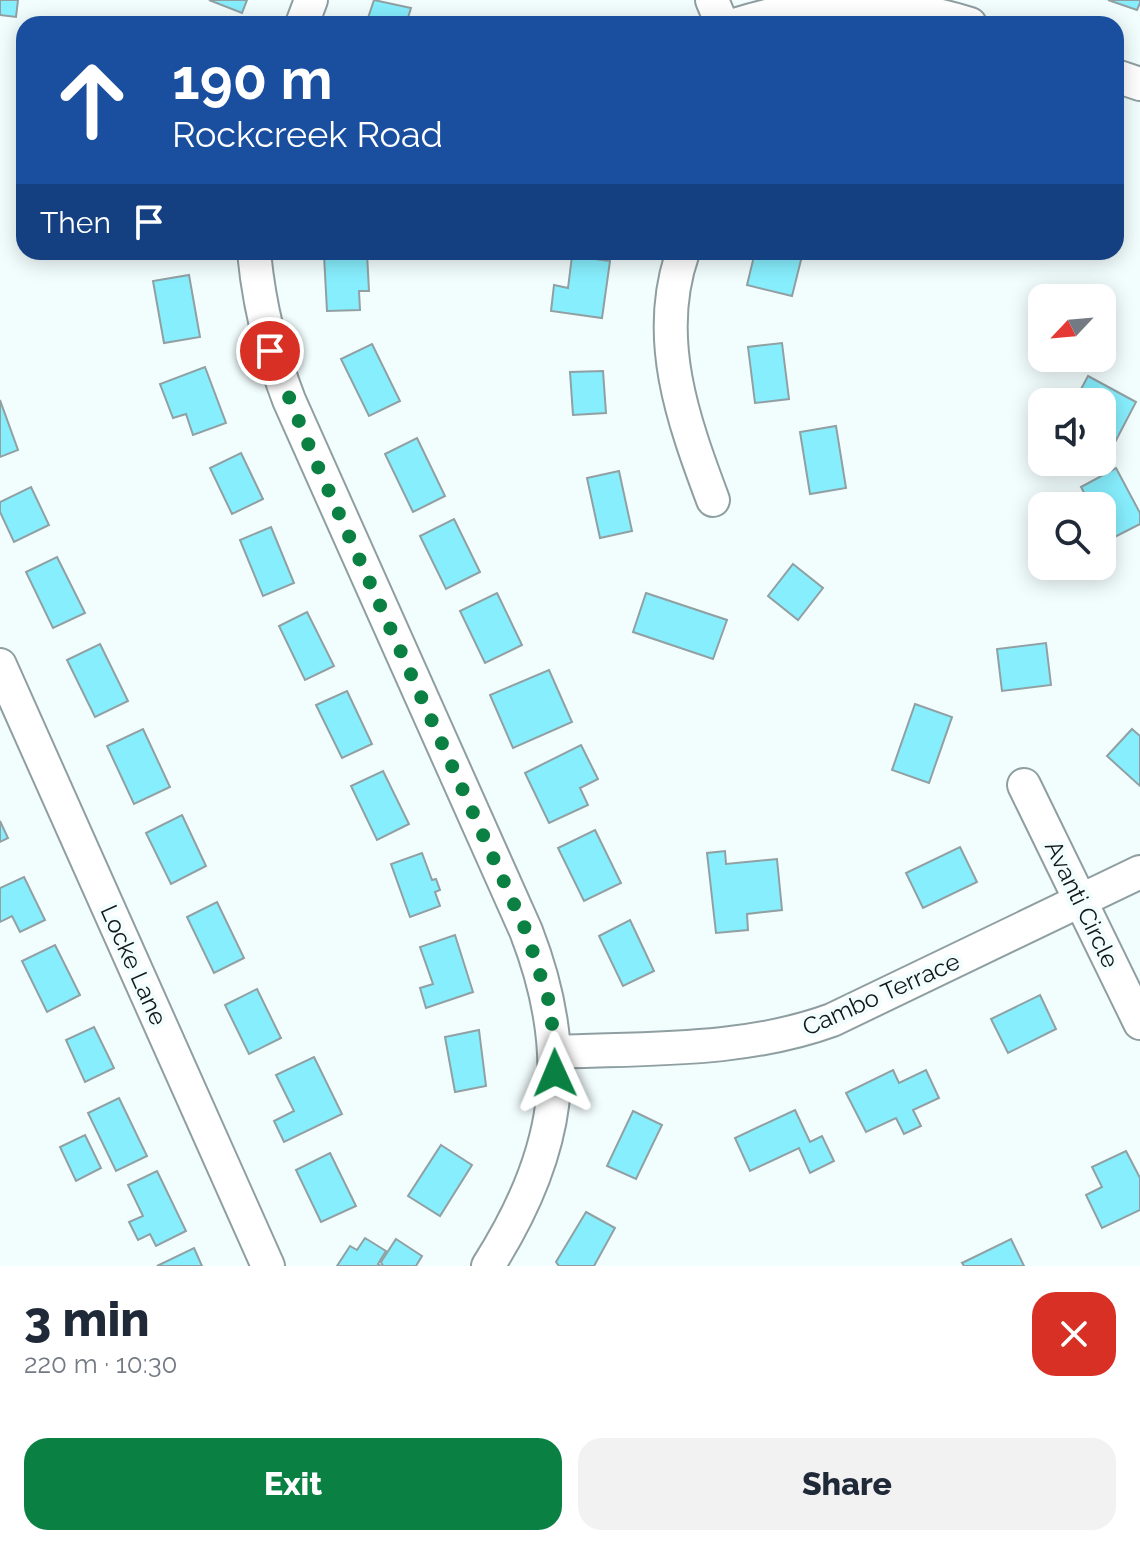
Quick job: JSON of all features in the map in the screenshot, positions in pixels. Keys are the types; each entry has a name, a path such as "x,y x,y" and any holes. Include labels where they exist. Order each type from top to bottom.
{"street":[{"path":"767,16 837,4 904,8 937,16"},
{"path":"255,260 259,303 270,351 314,458 526,931 551,1008 556,1052 554,1094 543,1149 524,1200 488,1266"},
{"path":"681,260 671,311 673,365 688,434 713,500"},
{"name":"Locke Lane","path":"0,665 268,1266"},
{"name":"Avanti Circle","path":"1024,785 1140,1023"},
{"name":"Cambo Terrace","path":"556,1052 733,1044 793,1034 832,1020 1140,872"}],"building":[{"path":"0,0 18,0 16,17 0,15"},
{"path":"209,0 247,0 242,13"},
{"path":"374,0 411,8 408,16 369,16"},
{"path":"1108,0 1140,0 1140,3 1137,10"},
{"path":"324,260 367,260 369,291 359,291 360,310 327,311"},
{"path":"572,260 610,261 602,318 551,311 554,285 568,288"},
{"path":"753,260 801,260 792,296 747,285"},
{"path":"189,275 200,337 164,343 153,281"},
{"path":"782,343 789,399 755,403 748,347"},
{"path":"372,344 400,401 369,416 341,359"},
{"path":"205,367 226,423 193,435 186,414 173,418 160,384"},
{"path":"603,371 606,413 573,415 570,372"},
{"path":"1088,376 1110,388 1082,388"},
{"path":"1116,391 1136,402 1116,440"},
{"path":"0,400 18,450 0,457"},
{"path":"836,426 846,488 810,494 800,432"},
{"path":"417,438 445,496 413,512 385,454"},
{"path":"241,453 263,499 232,514 210,468"},
{"path":"1116,468 1140,513 1140,524 1116,536 1116,492 1084,492 1081,487 1101,476 1116,476"},
{"path":"619,471 632,531 600,538 587,478"},
{"path":"31,487 49,525 14,542 0,512 0,502"},
{"path":"454,519 480,572 446,589 420,536"},
{"path":"271,527 294,583 263,596 240,540"},
{"path":"57,557 85,613 53,628 26,572"},
{"path":"793,564 823,588 798,620 768,596"},
{"path":"497,593 522,645 485,663 460,611"},
{"path":"646,593 727,620 713,659 633,632"},
{"path":"307,612 334,666 305,680 279,626"},
{"path":"1046,643 1051,685 1002,691 997,649"},
{"path":"100,644 128,701 95,717 67,660"},
{"path":"549,670 572,722 513,748 490,695"},
{"path":"347,691 372,744 342,758 316,705"},
{"path":"915,704 952,717 929,783 892,770"},
{"path":"143,729 170,787 134,804 107,746"},
{"path":"1132,729 1140,736 1140,786 1107,756"},
{"path":"581,745 598,779 580,788 588,805 549,823 525,773"},
{"path":"383,771 409,824 377,840 351,786"},
{"path":"182,815 206,866 171,884 146,833"},
{"path":"0,821 8,838 0,842"},
{"path":"595,830 621,883 584,901 558,848"},
{"path":"960,847 977,882 923,908 906,873"},
{"path":"725,851 726,864 777,859 782,910 747,914 748,930 716,933 707,853"},
{"path":"422,853 432,880 436,879 440,890 435,892 440,906 410,917 391,864"},
{"path":"24,877 45,920 20,932 12,916 0,922 0,888"},
{"path":"217,902 244,958 214,973 187,917"},
{"path":"630,920 654,971 623,986 599,936"},
{"path":"455,935 473,992 426,1008 420,988 433,984 420,947"},
{"path":"55,945 80,995 47,1012 22,961"},
{"path":"257,989 281,1038 249,1054 225,1005"},
{"path":"1040,995 1056,1029 1008,1053 991,1019"},
{"path":"94,1027 114,1068 85,1082 66,1040"},
{"path":"479,1030 486,1086 455,1092 445,1037"},
{"path":"314,1057 342,1114 284,1142 274,1121 294,1111 276,1075"},
{"path":"893,1070 899,1083 926,1070 939,1098 913,1110 921,1126 904,1134 896,1118 866,1132 846,1093"},
{"path":"119,1098 147,1156 116,1171 88,1113"},
{"path":"795,1110 810,1142 822,1136 834,1161 810,1173 799,1148 750,1171 735,1138"},
{"path":"633,1111 662,1125 636,1179 607,1166"},
{"path":"85,1135 101,1168 76,1181 60,1147"},
{"path":"441,1145 472,1165 440,1216 408,1196"},
{"path":"1126,1151 1140,1178 1140,1210 1102,1228 1086,1195 1102,1187 1092,1167"},
{"path":"330,1153 356,1206 321,1222 296,1170"},
{"path":"157,1171 186,1231 156,1246 150,1234 138,1240 129,1222 143,1216 128,1185"},
{"path":"586,1212 615,1228 594,1266 559,1266 556,1262"},
{"path":"365,1238 386,1251 378,1264 381,1266 337,1266 350,1246 357,1250"},
{"path":"396,1239 422,1256 416,1266 383,1266 381,1262"},
{"path":"1011,1239 1024,1266 964,1266 962,1263"},
{"path":"194,1248 202,1266 157,1266"}],"route":[{"path":"270,351 314,458 526,931 551,1008 555,1073"}]}
